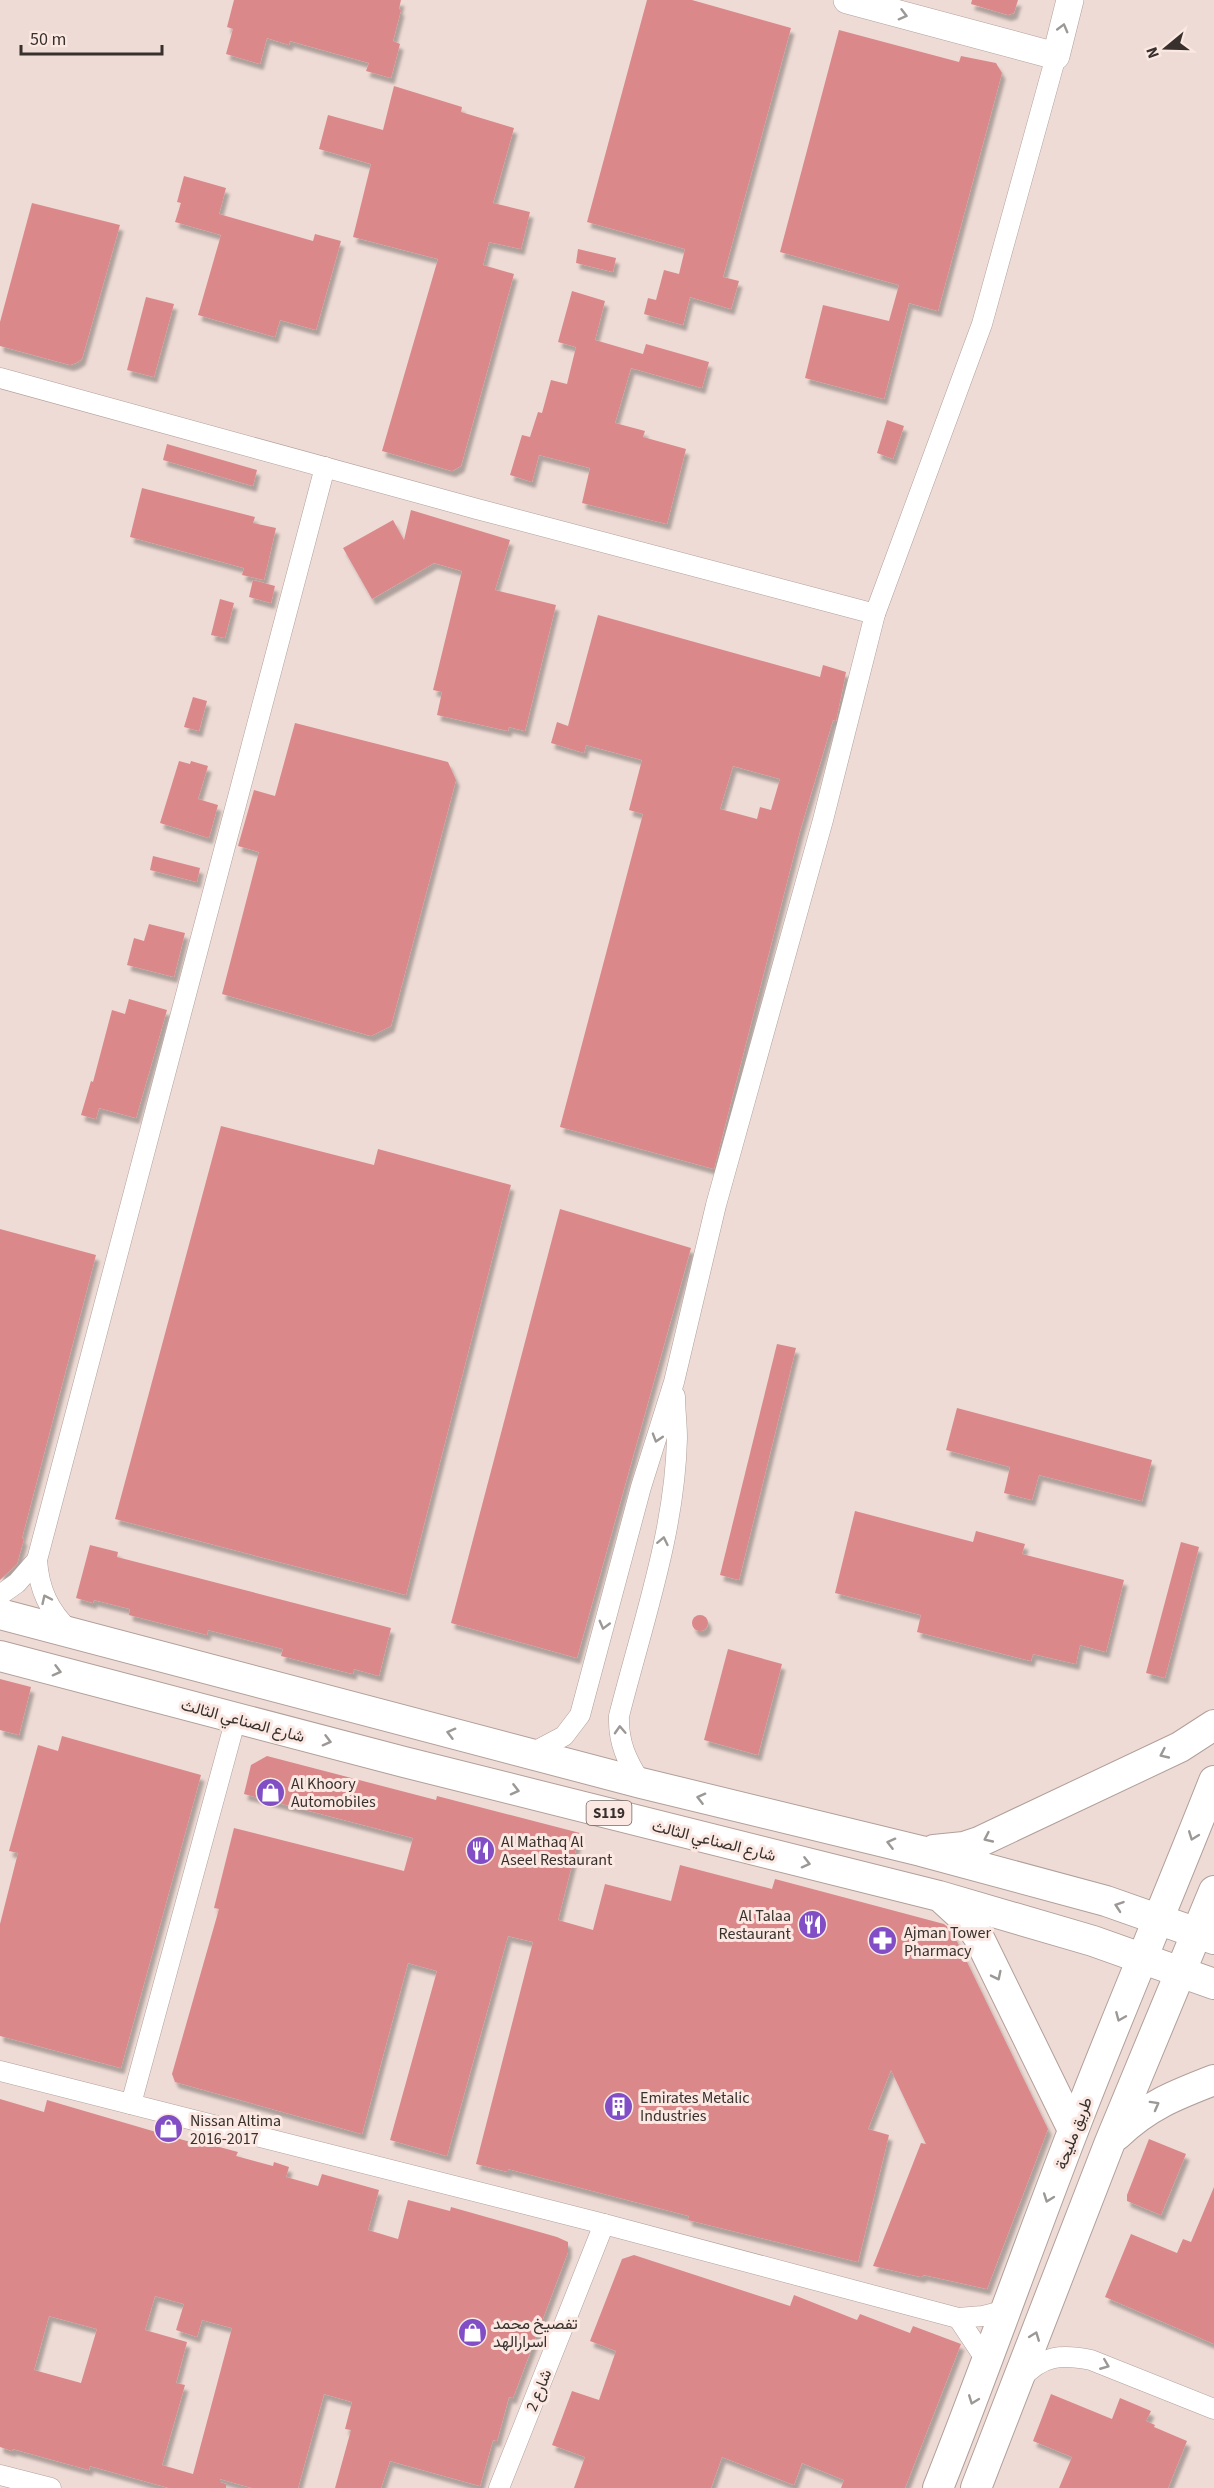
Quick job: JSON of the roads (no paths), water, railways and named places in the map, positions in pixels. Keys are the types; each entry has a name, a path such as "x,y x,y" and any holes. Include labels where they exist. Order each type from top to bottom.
{"main road":[{"path":"847,0 1056,56 1070,0"},
{"name":"S119","path":"0,1614 641,1783 921,1851 1106,1901 1205,1936"},
{"name":"شارع الصناعي الثالث","path":"0,1656 404,1762 939,1896 1093,1941 1214,1984"},
{"path":"921,1851 946,1849 979,1842 1180,1747 1214,1725"},
{"path":"404,1762 409,1751 417,1749 483,1765 493,1761 501,1746"},
{"name":"طريق مليحة","path":"938,2488 988,2363 1073,2130 1160,1920 1214,1781"},
{"path":"976,2488 1110,2142 1181,1972 1205,1936 1214,1891"},
{"path":"939,1896 955,1909 978,1936 1073,2130"},
{"path":"1110,2142 1130,2122 1159,2102 1214,2080"}],"street":[{"path":"530,1754 564,1736 580,1714 641,1486 674,1382 716,1204 823,820 875,614 982,324 1056,56"},
{"path":"0,378 875,614"},
{"path":"70,1631 58,1620 45,1599 38,1576 37,1560 326,467"},
{"path":"641,1783 621,1747 618,1731 619,1716 662,1549 670,1508 677,1437 674,1382"},
{"path":"0,1595 17,1583 37,1560"},
{"path":"131,2104 236,1718"},
{"path":"0,2071 604,2224 958,2318 983,2316 1007,2310"},
{"name":"شارع 2","path":"499,2488 604,2224"},
{"path":"958,2318 988,2363"},
{"path":"1016,2385 1030,2368 1050,2358 1070,2356 1091,2360 1214,2409"},
{"path":"0,2475 51,2488"}],"place":[{"name":"Al Khoory Automobiles","path":"270,1792"},
{"name":"Al Mathaq Al Aseel Restaurant","path":"480,1850"},
{"name":"Al Talaa Restaurant","path":"812,1924"},
{"name":"Ajman Tower Pharmacy","path":"883,1941"},
{"name":"Emirates Metalic Industries","path":"619,2106"},
{"name":"Nissan Altima 2016-2017","path":"169,2129"},
{"name":"تفصيخ محمد اسرارالهد","path":"472,2332"}]}
